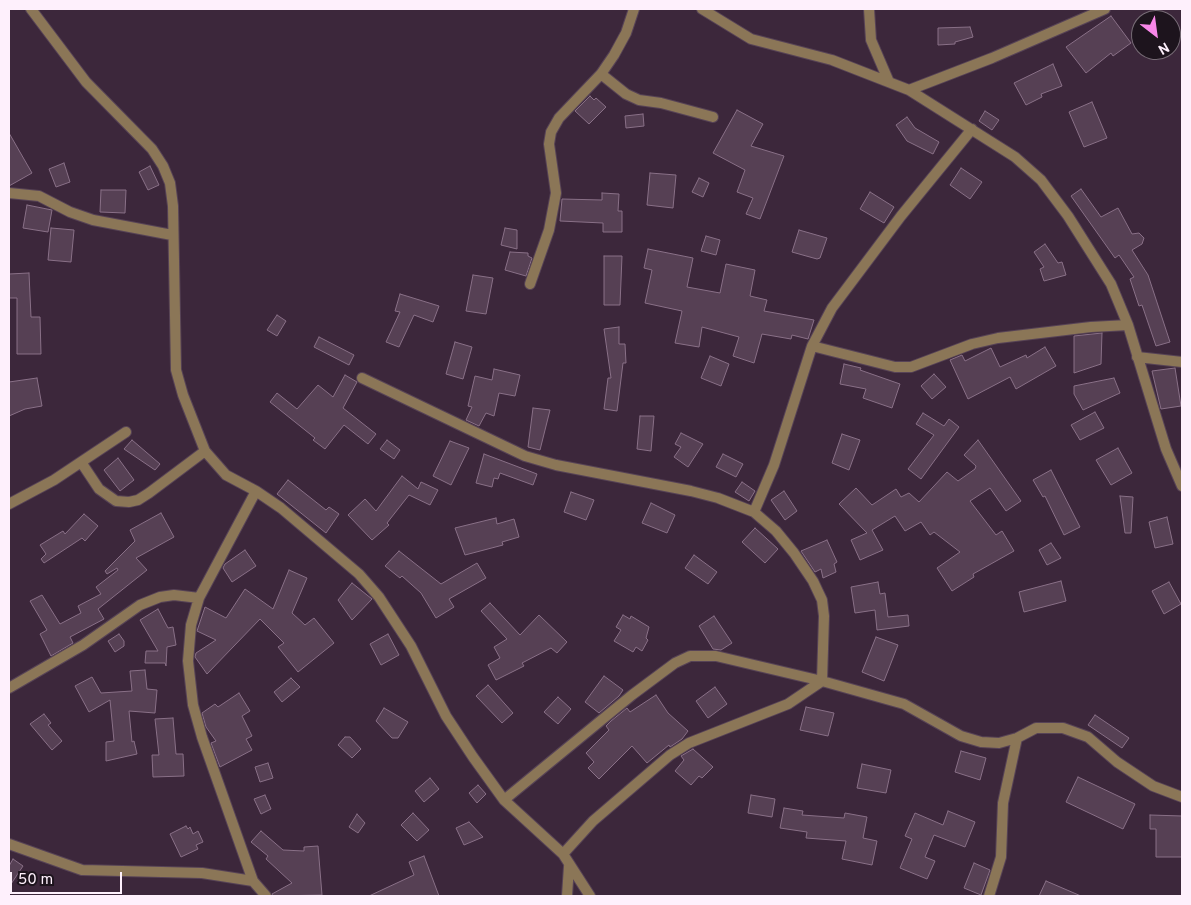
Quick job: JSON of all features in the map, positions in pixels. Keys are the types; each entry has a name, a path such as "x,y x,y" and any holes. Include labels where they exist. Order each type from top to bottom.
{"street":[{"path":"31,9 86,82 152,149 163,166 170,183 173,206 172,235 176,370 183,395 204,451 226,475 256,491 281,508 352,568 379,597 411,646 446,716 504,800 563,854 590,896"},
{"path":"530,284 549,230 556,193 549,144 551,132 559,118 600,74 626,33 634,9"},
{"path":"702,9 751,39 832,60 909,90 1016,157 1041,180 1068,216 1111,284 1128,325 1166,449 1182,486"},
{"path":"869,9 871,40 889,82"},
{"path":"909,90 992,58 1105,9"},
{"path":"600,74 626,94 638,100 661,103 713,117"},
{"path":"754,512 774,465 812,346 832,308 902,216 972,130"},
{"path":"9,193 39,196 70,212 93,220 172,235"},
{"path":"812,346 895,367 911,367 972,344 998,338 1128,325"},
{"path":"1137,357 1182,362"},
{"path":"362,378 525,456 556,465 700,493 754,512 776,531 794,553 814,581 822,600 824,648 822,681"},
{"path":"9,504 32,493 126,432"},
{"path":"81,462 99,489 116,501 129,502 138,500 149,493 204,451"},
{"path":"256,491 199,598 191,625 188,660 193,705 209,761 252,882 266,896"},
{"path":"9,688 83,644 140,605 174,595 199,598"},
{"path":"504,800 632,695 675,663 690,656 716,656 822,681 904,704 961,736 981,742 999,742 1017,738 1036,728 1063,728 1088,737 1118,762 1152,786 1182,797"},
{"path":"563,854 592,820 670,755 689,743 788,704 822,681"},
{"path":"989,896 1001,857 1003,803 1017,738"},
{"path":"9,844 82,870 202,873 252,882"},
{"path":"567,896 569,866"}],"building":[{"path":"1111,16 1131,43 1113,56 1111,53 1086,73 1066,47"},
{"path":"970,27 973,37 955,42 955,44 938,45 938,28"},
{"path":"1053,64 1062,86 1041,94 1042,97 1026,105 1014,83"},
{"path":"590,96 594,100 596,98 606,107 589,124 575,111"},
{"path":"1092,102 1107,138 1084,147 1069,112"},
{"path":"737,110 763,124 751,146 784,156 760,219 746,214 753,198 737,192 745,170 713,153"},
{"path":"985,111 999,120 992,130 979,121"},
{"path":"643,114 644,126 626,128 625,116"},
{"path":"907,117 915,128 939,142 933,154 907,141 896,125"},
{"path":"9,133 32,173 9,186"},
{"path":"64,163 70,182 56,187 49,169"},
{"path":"150,166 159,185 148,190 139,172"},
{"path":"961,168 982,182 970,199 950,185"},
{"path":"650,173 676,175 673,208 647,205"},
{"path":"699,178 709,183 703,197 692,192"},
{"path":"1081,189 1101,217 1118,208 1132,234 1139,233 1144,238 1142,244 1132,250 1148,275 1170,342 1156,346 1142,305 1139,306 1130,279 1134,277 1119,255 1115,258 1071,196"},
{"path":"101,190 126,190 125,213 100,212"},
{"path":"870,192 894,207 884,223 860,209"},
{"path":"602,193 619,194 618,211 622,211 622,232 603,232 603,223 560,221 562,199 602,200"},
{"path":"27,205 52,210 48,232 23,228"},
{"path":"51,228 74,230 71,262 48,260"},
{"path":"505,228 517,230 517,249 501,245"},
{"path":"799,230 827,238 820,258 817,259 792,252"},
{"path":"706,236 720,240 716,255 701,251"},
{"path":"1045,244 1058,263 1062,262 1066,275 1044,281 1040,269 1044,267 1034,252"},
{"path":"648,249 693,258 687,287 720,293 726,264 755,270 750,296 767,300 764,311 814,320 808,339 792,335 791,339 762,334 754,363 733,356 739,337 702,327 699,347 675,343 682,311 645,303 652,270 644,268"},
{"path":"510,252 528,253 528,256 532,258 526,276 505,270"},
{"path":"604,256 622,256 620,305 604,305"},
{"path":"29,273 31,317 40,317 41,354 17,354 17,298 9,298 9,274"},
{"path":"473,275 493,278 486,314 466,311"},
{"path":"400,294 439,306 433,322 414,315 399,347 386,342 400,312 395,311"},
{"path":"277,315 286,321 277,336 267,330"},
{"path":"619,327 619,344 625,344 626,363 623,363 617,411 604,409 608,378 611,378 604,329"},
{"path":"1102,333 1101,364 1074,373 1074,336"},
{"path":"319,337 354,355 349,365 314,347"},
{"path":"455,342 472,347 463,379 446,374"},
{"path":"1045,347 1056,366 1016,389 1010,377 968,399 950,360 962,355 965,361 991,348 1000,367 1026,355 1027,358"},
{"path":"710,356 729,364 721,386 701,378"},
{"path":"844,364 861,368 860,370 900,384 892,408 863,398 866,389 840,384"},
{"path":"1175,368 1181,406 1161,409 1152,371"},
{"path":"494,369 520,375 515,396 499,393 494,416 486,413 479,426 466,420 472,407 468,406 475,376 492,380"},
{"path":"934,374 946,387 932,399 921,386"},
{"path":"345,375 357,382 343,408 376,434 368,444 344,425 325,449 313,440 315,438 270,402 277,393 297,409 318,385 333,397"},
{"path":"37,378 42,406 25,409 9,416 9,382"},
{"path":"1114,378 1120,393 1083,410 1074,394 1074,386"},
{"path":"533,408 550,410 540,450 528,447"},
{"path":"1095,412 1104,428 1080,440 1071,425"},
{"path":"923,413 944,426 949,419 959,427 921,479 908,469 934,435 916,424"},
{"path":"640,416 654,416 651,451 637,449"},
{"path":"681,433 703,444 688,467 674,457 681,447 675,444"},
{"path":"842,434 860,440 849,470 832,463"},
{"path":"132,440 160,464 155,470 124,449"},
{"path":"387,440 400,450 394,459 380,449"},
{"path":"978,440 1021,501 1006,511 990,488 970,501 996,535 1002,531 1014,551 973,574 974,577 952,591 937,568 960,552 934,532 930,535 921,522 905,531 895,516 872,530 883,550 860,560 851,540 867,533 839,504 856,488 872,505 896,489 901,497 909,493 919,502 947,472 958,481 975,469 976,466 964,455"},
{"path":"450,441 469,448 451,485 433,476"},
{"path":"1118,448 1132,473 1111,485 1096,460"},
{"path":"484,454 537,474 533,485 500,473 498,479 494,478 492,487 476,483"},
{"path":"723,454 743,464 736,477 716,467"},
{"path":"118,458 134,480 120,491 104,470"},
{"path":"1051,470 1080,527 1064,535 1045,496 1043,497 1033,480"},
{"path":"402,476 418,489 421,482 438,490 430,505 409,495 387,523 389,525 372,540 348,515 365,499 376,511"},
{"path":"288,480 326,510 329,507 339,514 326,533 277,494"},
{"path":"742,482 755,491 749,501 735,492"},
{"path":"784,491 797,511 785,520 771,500"},
{"path":"571,492 594,500 586,520 564,512"},
{"path":"1120,496 1133,497 1131,533 1125,533"},
{"path":"651,503 675,515 667,533 642,523"},
{"path":"161,513 174,537 136,558 147,570 98,609 104,619 70,637 73,643 51,656 40,634 47,630 30,601 42,595 60,624 81,613 78,606 101,594 96,587 118,570 117,568 107,574 105,571 135,541 130,530"},
{"path":"84,514 98,526 85,541 82,538 44,563 41,559 46,554 40,545 63,531 65,534"},
{"path":"1167,517 1173,544 1155,548 1149,522"},
{"path":"496,518 497,524 514,519 519,537 502,542 503,545 465,555 455,528"},
{"path":"755,528 778,549 765,563 742,542"},
{"path":"827,540 837,562 834,564 836,572 823,578 821,569 815,572 801,551"},
{"path":"1051,543 1061,558 1047,565 1039,550"},
{"path":"245,550 256,566 232,582 223,568 225,564"},
{"path":"399,551 441,584 477,563 486,578 449,599 454,607 436,618 421,593 402,576 400,578 385,566"},
{"path":"694,555 717,572 708,584 685,568"},
{"path":"289,570 307,578 292,613 305,625 314,618 334,643 298,672 278,647 284,643 260,619 207,674 195,657 196,653 216,640 197,631 205,607 226,618 245,589 273,609"},
{"path":"1061,581 1066,601 1024,612 1019,592"},
{"path":"878,582 880,594 885,593 888,617 908,615 909,626 877,630 875,610 855,613 851,587"},
{"path":"1169,582 1181,604 1164,614 1152,591"},
{"path":"352,583 372,599 352,620 338,600"},
{"path":"490,603 520,635 539,615 567,642 557,653 551,648 522,663 524,666 496,680 488,665 500,658 494,647 507,639 481,611"},
{"path":"158,609 168,628 173,627 176,645 167,647 166,666 165,663 145,663 146,651 158,651 140,620"},
{"path":"623,615 630,619 631,616 649,627 646,638 648,640 642,651 636,647 633,652 614,641 621,630 616,627"},
{"path":"714,616 732,643 721,650 713,649 699,626"},
{"path":"119,634 124,641 124,646 115,652 108,641"},
{"path":"388,634 399,655 381,665 370,644"},
{"path":"876,637 898,645 884,681 862,672"},
{"path":"145,670 147,689 157,690 155,713 129,711 132,742 134,741 137,754 106,761 106,742 114,741 110,700 89,712 75,686 92,677 101,693 132,691 130,671"},
{"path":"604,676 623,690 619,696 599,713 585,702"},
{"path":"291,678 300,687 282,702 274,692"},
{"path":"488,685 513,713 502,723 476,696"},
{"path":"715,687 727,704 708,718 696,701"},
{"path":"239,693 250,711 242,716 252,736 246,739 252,750 220,767 211,743 216,741 206,727 202,713 215,704 218,707"},
{"path":"656,695 668,713 688,731 682,739 670,747 669,745 647,763 632,746 599,779 588,768 594,762 586,753 609,730 606,726 611,721 627,708 630,712"},
{"path":"558,697 571,709 558,724 544,712"},
{"path":"806,707 834,713 828,736 800,730"},
{"path":"384,708 408,722 398,738 392,738 376,721"},
{"path":"44,714 51,723 48,725 62,741 52,750 30,724"},
{"path":"1095,715 1129,738 1122,748 1088,725"},
{"path":"173,718 176,754 183,754 184,776 153,777 152,755 159,755 155,719"},
{"path":"345,737 350,737 361,749 352,758 338,745"},
{"path":"693,749 713,767 702,778 699,776 691,785 675,771 684,760 681,756"},
{"path":"961,751 986,758 980,780 955,772"},
{"path":"268,763 273,778 260,782 255,767"},
{"path":"862,764 891,770 886,793 857,788"},
{"path":"1078,777 1135,804 1123,829 1066,802"},
{"path":"430,778 439,789 424,802 415,791"},
{"path":"478,785 486,794 477,803 469,793"},
{"path":"265,795 271,809 261,814 254,799"},
{"path":"751,795 775,799 772,817 748,813"},
{"path":"784,808 803,811 802,815 844,818 845,813 867,817 863,838 877,841 872,865 842,859 846,841 806,838 807,832 780,828"},
{"path":"948,811 975,822 965,847 934,835 925,857 935,861 927,879 900,868 912,839 905,836 915,813 943,825"},
{"path":"413,813 429,830 417,841 401,825"},
{"path":"357,814 365,823 358,833 349,827"},
{"path":"1150,815 1182,816 1182,857 1156,857 1156,829 1150,829"},
{"path":"469,822 483,837 464,845 456,828"},
{"path":"186,826 188,829 190,827 193,834 198,831 203,842 196,845 198,849 181,857 170,834"},
{"path":"261,831 283,850 304,851 304,847 318,846 322,895 273,896 272,894 292,883 266,859 268,856 251,842"},
{"path":"424,856 439,896 369,896 414,875 409,862"},
{"path":"13,859 23,866 9,887 9,866"},
{"path":"974,863 990,870 981,895 964,888"},
{"path":"1046,881 1081,896 1039,896"}]}
